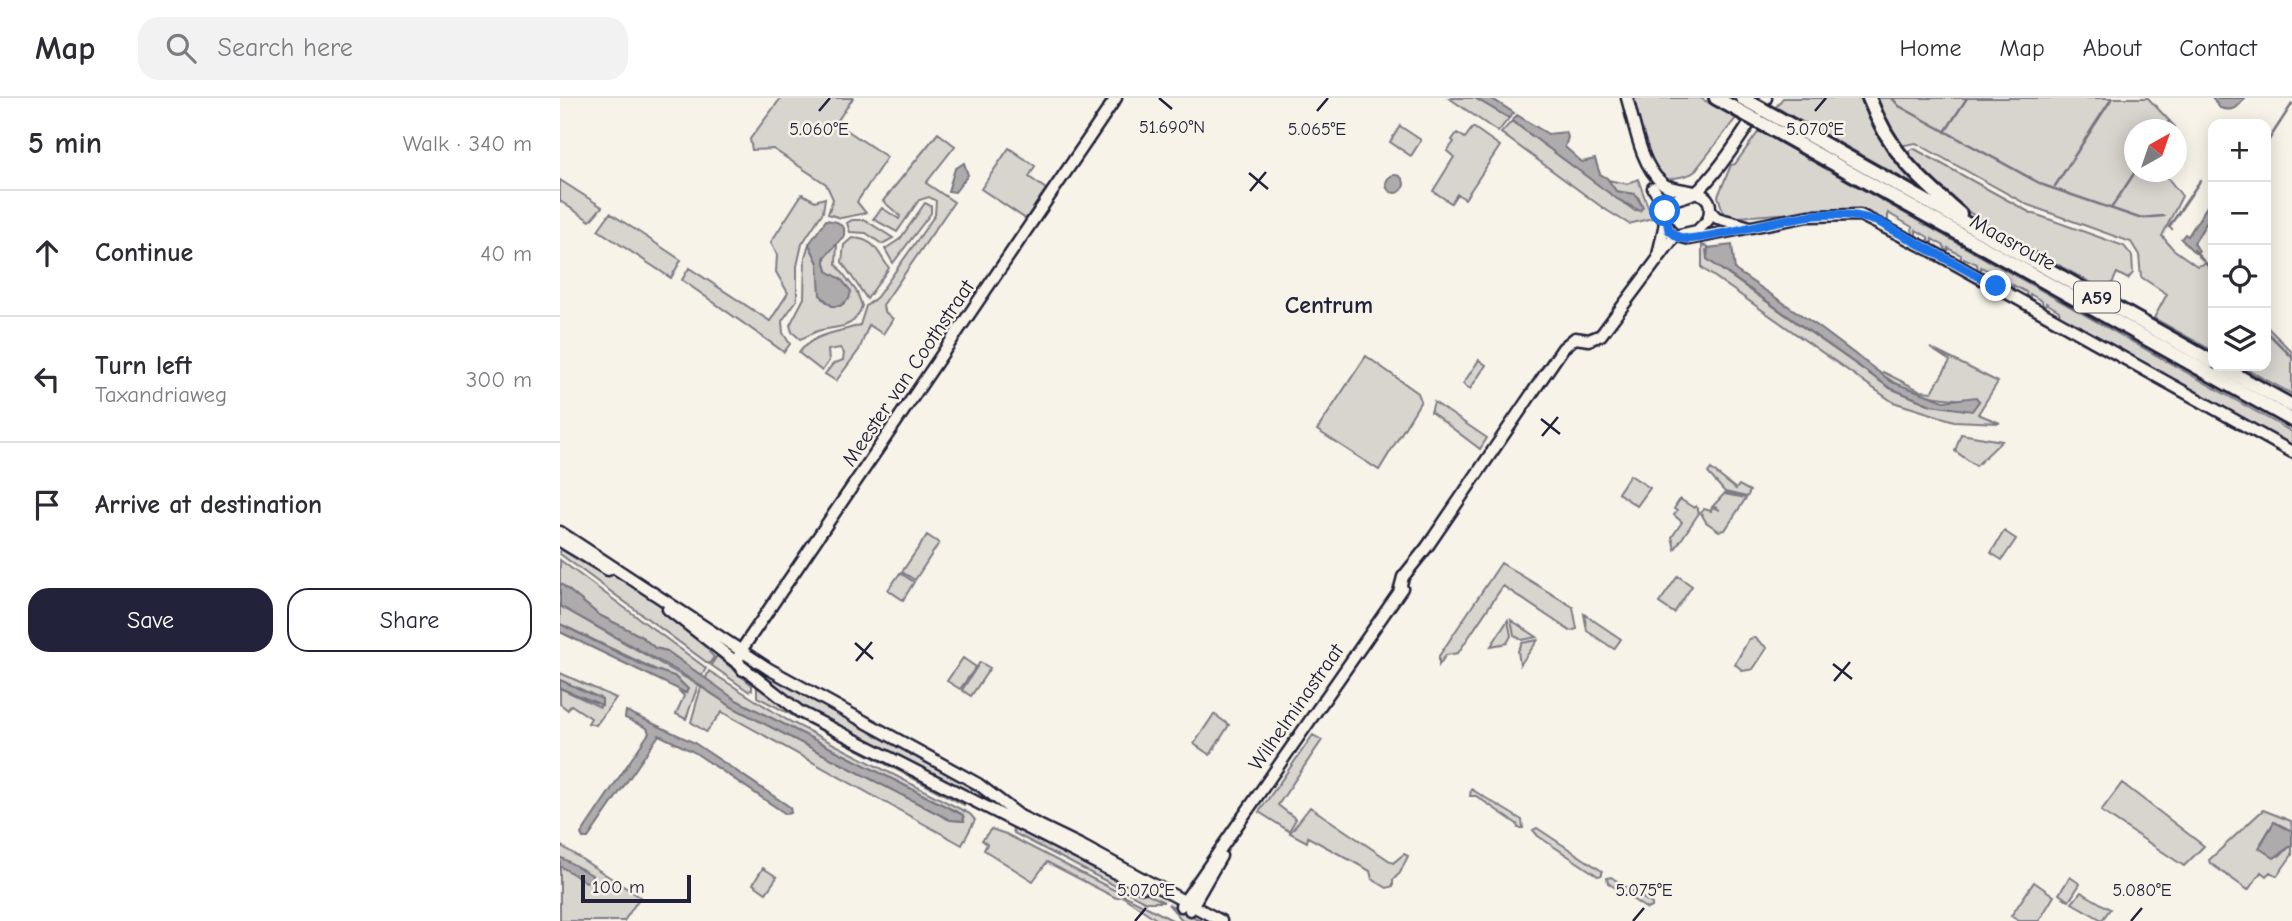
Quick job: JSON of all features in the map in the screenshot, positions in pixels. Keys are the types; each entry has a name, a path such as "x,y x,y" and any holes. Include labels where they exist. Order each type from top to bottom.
{"highway":[{"name":"Maasroute","path":"1716,98 1738,103 1985,234 2208,359"},
{"name":"A59","path":"1869,98 1884,133 1906,165 1985,234"},
{"name":"Maasroute","path":"1775,123 2292,420"},
{"path":"2229,371 2292,406"}],"main road":[{"name":"Meester van Coothstraat","path":"740,652 1116,98"},
{"path":"1627,98 1650,169 1653,188 1665,215 1680,236"},
{"path":"1657,259 1665,215 1677,197 1709,178 1766,98"},
{"path":"1650,169 1665,186 1690,191 1706,199"},
{"path":"1657,259 1680,236 1699,230 1709,216 1706,199 1709,178"},
{"path":"1690,191 1709,216 1748,226"},
{"path":"1680,236 1697,237 1834,213 1860,215 1879,222 2292,452"},
{"path":"1665,215 1680,236"},
{"name":"Wilhelminastraat","path":"1187,906 1224,845 1399,592 1404,577 1563,348 1575,338 1589,340 1604,332 1657,259"},
{"path":"560,532 642,583 740,652 968,778 1020,816 1187,906 1207,921"},
{"path":"560,541 668,609 733,654 740,652"},
{"path":"668,609 800,712 992,811 1221,921"},
{"path":"740,652 738,661 743,670"}],"shaded area":[{"path":"781,98 853,98 836,123 887,157 857,202 866,213 841,218 828,214 833,199 826,184 773,149 752,150 750,139"},
{"path":"1449,98 1475,98 1509,118 1498,132"},
{"path":"1475,98 1491,98 1514,113 1509,118"},
{"path":"1632,98 1700,98 1736,118 1694,172 1666,182 1655,169"},
{"path":"1783,98 1861,98 1883,144 1917,186 1776,107"},
{"path":"1874,98 2148,98 2168,119 2124,119 2124,182 2171,182 2182,196 2162,236 2173,249 2197,266 2208,263 2208,348 2154,318 2167,294 2141,277 2139,255 2131,242 2028,205 1916,143 1899,146"},
{"path":"2212,98 2245,98 2237,107 2228,110 2220,108"},
{"path":"1517,115 1548,134 1566,132 1568,137 1565,147 1582,162 1595,159 1600,174 1607,178 1616,191 1635,194 1643,207 1640,211 1617,199 1512,121"},
{"path":"1512,121 1635,211 1643,207 1638,197 1616,191 1608,180 1627,184 1638,179 1652,218 1629,224 1603,208 1501,133"},
{"path":"1400,126 1421,140 1411,156 1390,142"},
{"path":"1473,127 1500,146 1465,199 1457,194 1451,203 1433,191 1454,157 1447,151 1454,142 1452,140 1457,133 1465,138"},
{"path":"1759,131 2292,432 2292,447 2060,317 2059,311 2046,303 2046,310 2042,301 2030,294 2030,301 2026,292 2013,285 2014,292 2009,283 1998,276 1997,283 1993,273 1981,267 1981,273 1978,272 1977,264 1964,258 1964,264 1961,263 1961,255 1948,248 1948,255 1944,246 1932,239 1932,246 1928,237 1916,230 1916,236 1913,235 1912,227 1888,213 1888,221 1847,209 1725,218 1718,196 1731,165 1735,164"},
{"path":"938,133 955,146 926,183 954,202 883,305 884,311 893,319 883,334 869,325 859,350 836,381 825,374 833,364 843,360 844,353 840,348 828,350 829,361 822,371 799,353 804,346 818,337 860,325 866,306 877,297 935,215 936,201 929,197 919,200 897,232 873,219 882,208 899,219 900,216 883,201"},
{"path":"1009,148 1035,166 1029,177 1046,189 1026,219 981,189"},
{"path":"1913,148 2029,212 2124,246 2132,256 2133,273 2128,279 2117,273 2108,292 1998,231 1944,193 1922,173 1906,153"},
{"path":"964,163 968,175 955,192 948,191 955,169"},
{"path":"1395,175 1401,178 1404,184 1401,190 1395,193 1389,190 1386,184 1389,178"},
{"path":"560,180 602,207 590,221 560,201"},
{"path":"802,194 815,201 825,198 823,212 802,244 797,266 797,300 782,321 783,333 790,344 784,352 682,280 689,268 770,321 788,293 776,272 777,255 771,242"},
{"path":"925,203 931,206 931,213 893,263 885,249 900,239"},
{"path":"2208,205 2208,220 2194,243 2199,251 2195,253 2181,239 2185,234 2188,236"},
{"path":"610,213 681,260 671,278 598,230"},
{"path":"826,220 837,222 844,228 844,236 824,258 827,271 841,279 851,291 849,299 840,306 832,306 820,295 818,263 809,244"},
{"path":"852,220 865,220 893,238 882,244 866,233 850,232 847,223"},
{"path":"852,238 871,244 889,268 867,299 842,262 844,245"},
{"path":"809,244 818,263 823,299 832,306 844,304 841,279 830,275 825,266 829,250 837,244 836,264 857,292 862,306 851,323 818,331 800,339 792,332 790,325 804,298 805,257"},
{"path":"1702,245 1710,248 1706,250 1707,259 1890,388 1931,405 1972,410 1979,401 1917,392 1881,374 1883,372 1921,391 1932,392 1950,361 1930,348 1998,382 1978,414 2000,423 1954,421 1893,402 1702,268"},
{"path":"1732,245 1735,270 1819,327 1892,382 1944,401 1976,397 1979,401 1972,411 1931,405 1890,388 1707,259 1708,248"},
{"path":"2271,331 2292,352 2292,394 2249,371 2271,371"},
{"path":"1366,356 1418,393 1421,401 1379,470 1317,430"},
{"path":"1479,360 1486,365 1470,389 1463,384"},
{"path":"1434,402 1487,438 1480,449 1431,412"},
{"path":"1961,434 2002,441 1976,466 1955,451"},
{"path":"1711,469 1736,489 1739,485 1750,491 1747,497 1725,492 1708,473"},
{"path":"1630,475 1650,488 1637,506 1618,493"},
{"path":"1724,494 1746,498 1725,530 1719,531 1706,522 1701,513 1704,509 1711,511 1712,507 1720,510 1713,506"},
{"path":"1680,499 1694,508 1696,506 1699,513 1675,549 1672,537 1682,522 1674,515 1677,511 1674,509"},
{"path":"2004,531 2016,539 2002,560 1991,553"},
{"path":"927,535 939,543 915,580 902,572"},
{"path":"560,543 649,596 712,648 709,652 714,657 709,664 560,554"},
{"path":"560,560 706,668 701,677 667,651 655,648 641,636 599,615 560,583"},
{"path":"1501,563 1573,607 1577,629 1570,631 1503,586 1458,653 1446,655 1439,665 1439,656"},
{"path":"900,573 914,582 903,600 888,590"},
{"path":"1678,576 1692,586 1674,613 1659,603"},
{"path":"560,583 599,615 641,636 655,648 667,651 736,700 963,815 964,821 950,820 732,707 681,673 560,606"},
{"path":"560,606 698,685 686,719 676,714 684,696 680,692 686,693 687,689 680,681 560,624"},
{"path":"1584,614 1621,639 1614,649 1587,631"},
{"path":"1508,620 1511,636 1507,643 1491,646"},
{"path":"1511,620 1537,637 1522,640 1514,635"},
{"path":"560,624 647,667 674,676 688,689 686,693 560,632"},
{"path":"1755,638 1767,648 1753,669 1743,671 1735,664 1749,639"},
{"path":"1538,640 1520,665 1518,651 1522,643"},
{"path":"717,656 752,685 752,690 748,691 711,665"},
{"path":"963,658 976,667 960,689 947,681"},
{"path":"980,662 990,668 971,696 962,690"},
{"path":"763,668 974,785 970,793 797,704 759,678"},
{"path":"709,671 787,720 970,814 975,820 962,845 722,712 706,732 691,722 701,687 732,707 950,820 964,821 963,815 736,700 705,680"},
{"path":"560,673 616,698 596,725 588,723 591,718 571,705 568,710 560,704 560,688 600,707 602,699 560,680"},
{"path":"560,680 602,699 602,705 560,688"},
{"path":"757,682 770,693 967,799 964,805 757,697"},
{"path":"626,711 693,742 790,807 791,813 786,814 694,752 659,735 588,838 583,838 581,834 649,733 647,728 625,718"},
{"path":"1214,714 1229,725 1210,755 1194,744"},
{"path":"1313,735 1322,740 1278,805 1296,819 1289,831 1259,812"},
{"path":"2122,783 2204,846 2184,866 2101,811"},
{"path":"1471,789 1522,820 1523,828 1518,828 1517,824 1476,796 1470,796"},
{"path":"1310,807 1393,863 1404,854 1408,856 1400,873 1393,880 1393,886 1387,888 1372,879 1370,871 1308,837 1307,842 1290,833"},
{"path":"2263,810 2291,821 2292,831 2274,822 2261,843 2279,856 2292,845 2292,855 2277,876 2270,872 2266,876 2261,872 2248,890 2209,860"},
{"path":"2274,822 2292,831 2292,845 2274,858 2259,848"},
{"path":"1012,826 1164,902 1146,902 1014,833"},
{"path":"1537,828 1602,871 1602,875 1598,876 1538,836 1533,830"},
{"path":"991,829 1006,834 1174,921 1159,921 1122,896 1116,898 1047,862 1033,881 984,850 987,844 982,840"},
{"path":"560,845 640,897 624,921 560,921"},
{"path":"560,857 592,875 592,880 586,882 560,866"},
{"path":"763,868 777,877 766,893 753,884"},
{"path":"1611,877 1652,904 1652,907 1647,909 1608,883 1607,878"},
{"path":"2070,877 2080,884 2069,901 2059,894"},
{"path":"2034,882 2054,896 2039,921 2019,921 2011,916"},
{"path":"2081,892 2110,909 2102,920 2072,903"},
{"path":"1168,904 1202,921 1183,921"}],"waterway":[{"path":"1892,98 1899,106 2043,185 2139,218 2164,216"},
{"path":"1945,132 1967,98"},
{"path":"2055,186 2112,98"},
{"path":"2271,136 2292,104"},
{"path":"2172,229 2169,227 2200,181"},
{"path":"2112,207 2128,182"},
{"path":"2194,250 2208,266"},
{"path":"2271,336 2292,357"}],"district":[{"name":"Centrum","path":"1329,305"}],"route":[{"path":"1665,211 1664,221 1673,235 1688,239 1808,216 1834,213 1860,215 1879,222 1996,286"}]}
